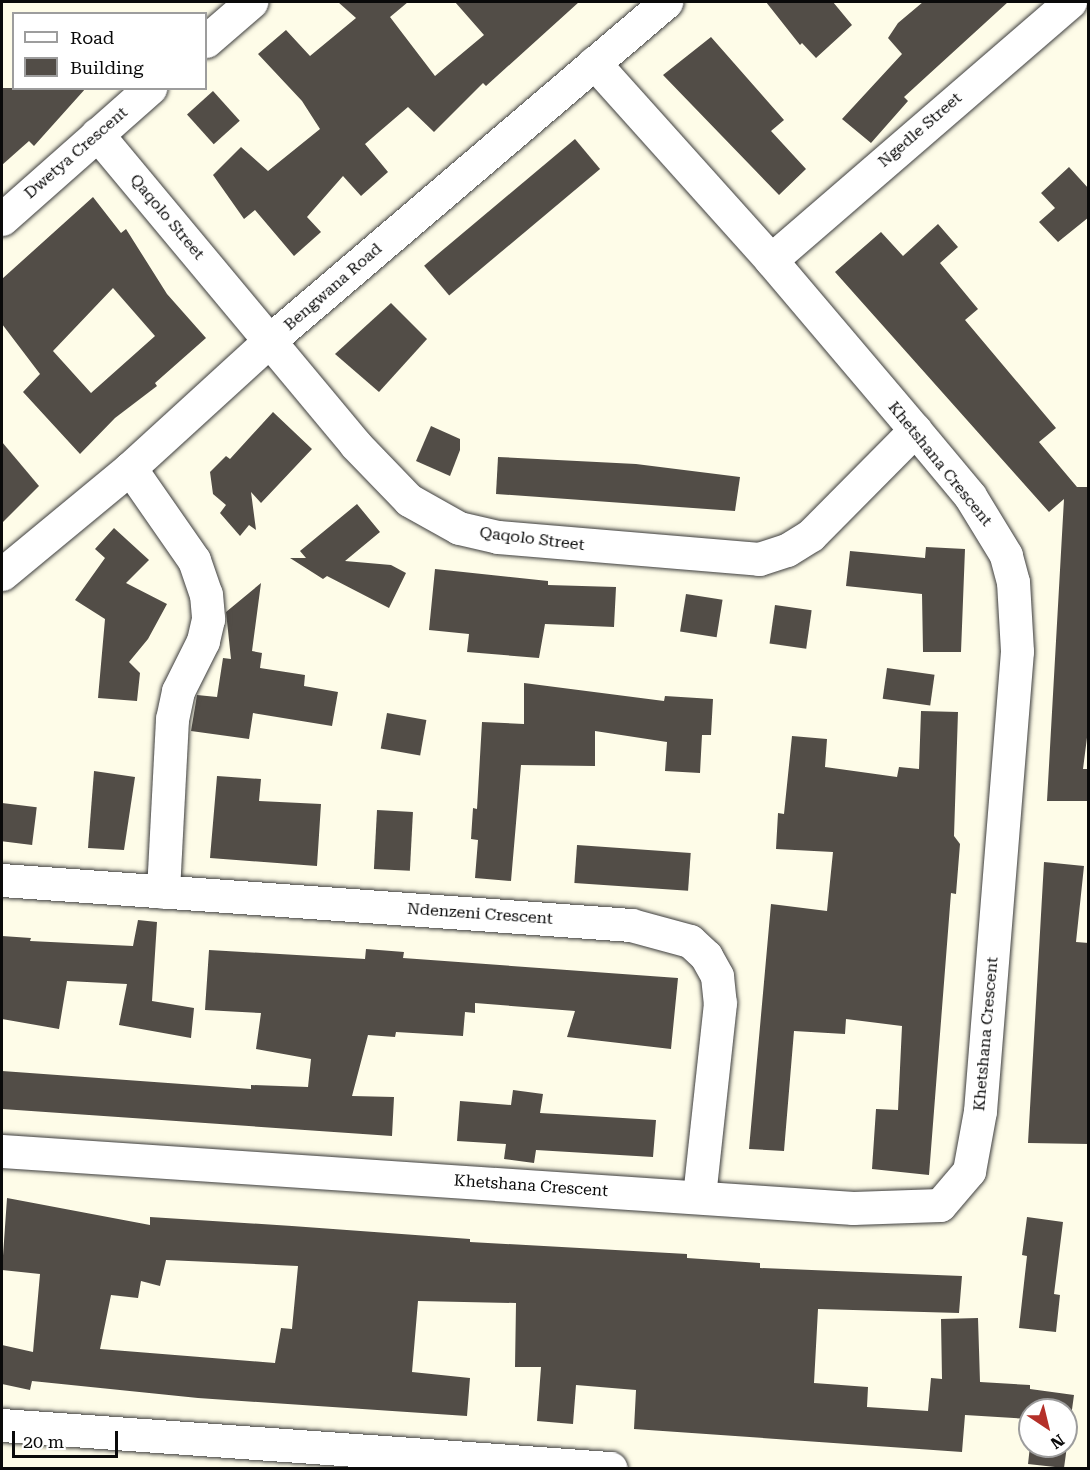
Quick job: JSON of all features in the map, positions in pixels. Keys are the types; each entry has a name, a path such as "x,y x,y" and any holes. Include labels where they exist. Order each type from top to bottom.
{"street":[{"path":"207,40 251,2"},
{"name":"Bengwana Road","path":"2,574 130,468 270,340 666,2"},
{"name":"Ngedle Street","path":"771,260 1070,2"},
{"name":"Khetshana Crescent","path":"2,1151 699,1197 923,1209 949,1199 969,1171 981,1100 1017,613 1006,555 993,529 915,430 771,260 594,63"},
{"name":"Dwetya Crescent","path":"2,219 148,90"},
{"name":"Qaqolo Street","path":"97,134 355,444 409,500 459,528 498,537 759,559 787,550 811,535 915,430"},
{"path":"130,468 194,560 207,611 203,641 178,691 172,719 163,891"},
{"name":"Ndenzeni Crescent","path":"2,880 631,925 690,941 706,956 717,976 720,1003 699,1197"},
{"path":"2,1425 258,1456 610,1468"}],"building":[{"path":"338,2 408,2 390,17 435,76 484,35 455,2 579,2 486,86 483,83 434,132 408,107 365,144 388,172 361,196 343,176 307,217 321,232 294,256 255,210 244,219 213,175 241,147 268,171 320,129 302,101 258,54 286,30 310,56 356,18"},
{"path":"766,2 833,2 852,25 816,58 802,43 800,45"},
{"path":"923,2 1008,2 904,97 908,101 871,143 842,119 902,54 888,38 898,23"},
{"path":"711,37 784,120 771,131 806,169 779,195 663,75"},
{"path":"2,88 84,90 34,146 29,141 2,165"},
{"path":"213,91 240,121 214,144 187,114"},
{"path":"575,139 600,169 449,296 424,266"},
{"path":"1069,167 1089,189 1089,217 1058,242 1039,222 1055,208 1041,193"},
{"path":"93,197 121,233 126,229 167,294 206,338 155,383 157,386 115,418 80,454 23,392 40,374 2,324 2,279","holes":["113,288 155,336 91,393 53,351"]},
{"path":"938,224 958,247 940,263 978,309 965,320 1056,428 1039,442 1077,487 1089,487 1089,722 1083,769 1089,769 1089,801 1047,801 1064,499 1049,512 835,272 881,232 903,256"},
{"path":"391,303 427,339 379,392 335,354"},
{"path":"273,412 312,449 261,503 251,492 256,530 249,525 240,536 220,513 226,505 213,494 210,472 226,456 230,459"},
{"path":"431,426 460,439 460,450 450,476 416,461"},
{"path":"2,442 39,486 2,523"},
{"path":"498,457 636,464 740,477 735,511 496,494"},
{"path":"357,504 380,532 345,561 391,565 406,573 389,608 327,576 323,579 290,558 306,558 300,551"},
{"path":"114,528 149,560 126,583 167,604 148,639 129,662 140,673 137,701 98,698 105,619 75,600 105,558 95,549"},
{"path":"926,547 965,549 961,652 923,652 922,594 846,586 850,551 925,558"},
{"path":"435,569 548,581 548,585 616,587 614,627 545,624 539,658 467,652 469,634 429,630"},
{"path":"261,583 252,651 262,653 260,668 305,675 304,686 338,692 332,726 253,713 249,739 191,731 197,695 217,697 223,658 231,659 226,612"},
{"path":"686,594 723,600 717,637 680,632"},
{"path":"775,605 812,610 806,649 770,644"},
{"path":"887,668 935,675 930,705 883,699"},
{"path":"524,683 664,701 665,696 713,699 711,735 702,735 700,773 665,771 667,742 595,731 595,766 521,765 511,881 475,878 478,840 471,839 473,808 477,809 482,722 524,724"},
{"path":"921,711 958,712 954,836 960,844 956,894 951,893 929,1175 872,1169 876,1109 898,1110 902,1026 846,1019 845,1034 794,1031 784,1151 749,1149 771,904 827,911 833,852 776,849 778,813 784,814 792,736 827,739 825,767 897,777 899,767 919,769"},
{"path":"387,713 426,720 420,755 381,748"},
{"path":"94,771 135,777 124,850 88,848"},
{"path":"217,776 261,779 259,801 321,804 317,866 210,858"},
{"path":"2,803 37,807 32,845 2,841"},
{"path":"377,810 413,812 410,871 374,869"},
{"path":"577,845 691,853 688,891 574,883"},
{"path":"1044,862 1084,866 1076,942 1089,943 1089,1144 1028,1143"},
{"path":"138,920 157,922 152,1001 194,1008 191,1038 119,1025 127,984 67,981 59,1029 2,1019 2,936 31,938 30,941 133,946"},
{"path":"366,949 404,952 403,958 678,978 671,1049 567,1037 575,1011 475,1003 475,1013 465,1012 463,1036 396,1032 395,1037 368,1035 352,1096 394,1097 392,1136 2,1109 2,1071 251,1089 251,1085 308,1087 311,1059 256,1049 261,1013 205,1010 209,950 365,959"},
{"path":"513,1090 543,1094 540,1113 656,1120 653,1157 536,1150 534,1163 504,1159 506,1144 457,1141 460,1101 511,1105"},
{"path":"7,1198 150,1225 150,1217 470,1239 470,1242 687,1254 687,1258 760,1263 760,1268 962,1276 959,1313 818,1309 814,1383 868,1387 867,1407 928,1411 931,1378 942,1379 941,1319 978,1318 980,1382 1030,1385 1030,1389 1074,1395 1074,1398 1018,1398 1018,1418 965,1415 962,1452 634,1429 636,1390 576,1385 573,1424 537,1421 541,1367 515,1367 516,1303 418,1301 412,1372 470,1378 467,1416 198,1398 32,1381 30,1390 2,1384 2,1345 33,1352 40,1274 2,1270","holes":["166,1260 298,1266 292,1329 281,1328 275,1363 100,1349 111,1295 138,1298 141,1281 160,1286"]},
{"path":"1027,1217 1063,1222 1054,1294 1060,1295 1056,1332 1019,1328 1027,1256 1022,1255"},
{"path":"1029,1458 1065,1458 1064,1468 1028,1464"}]}
